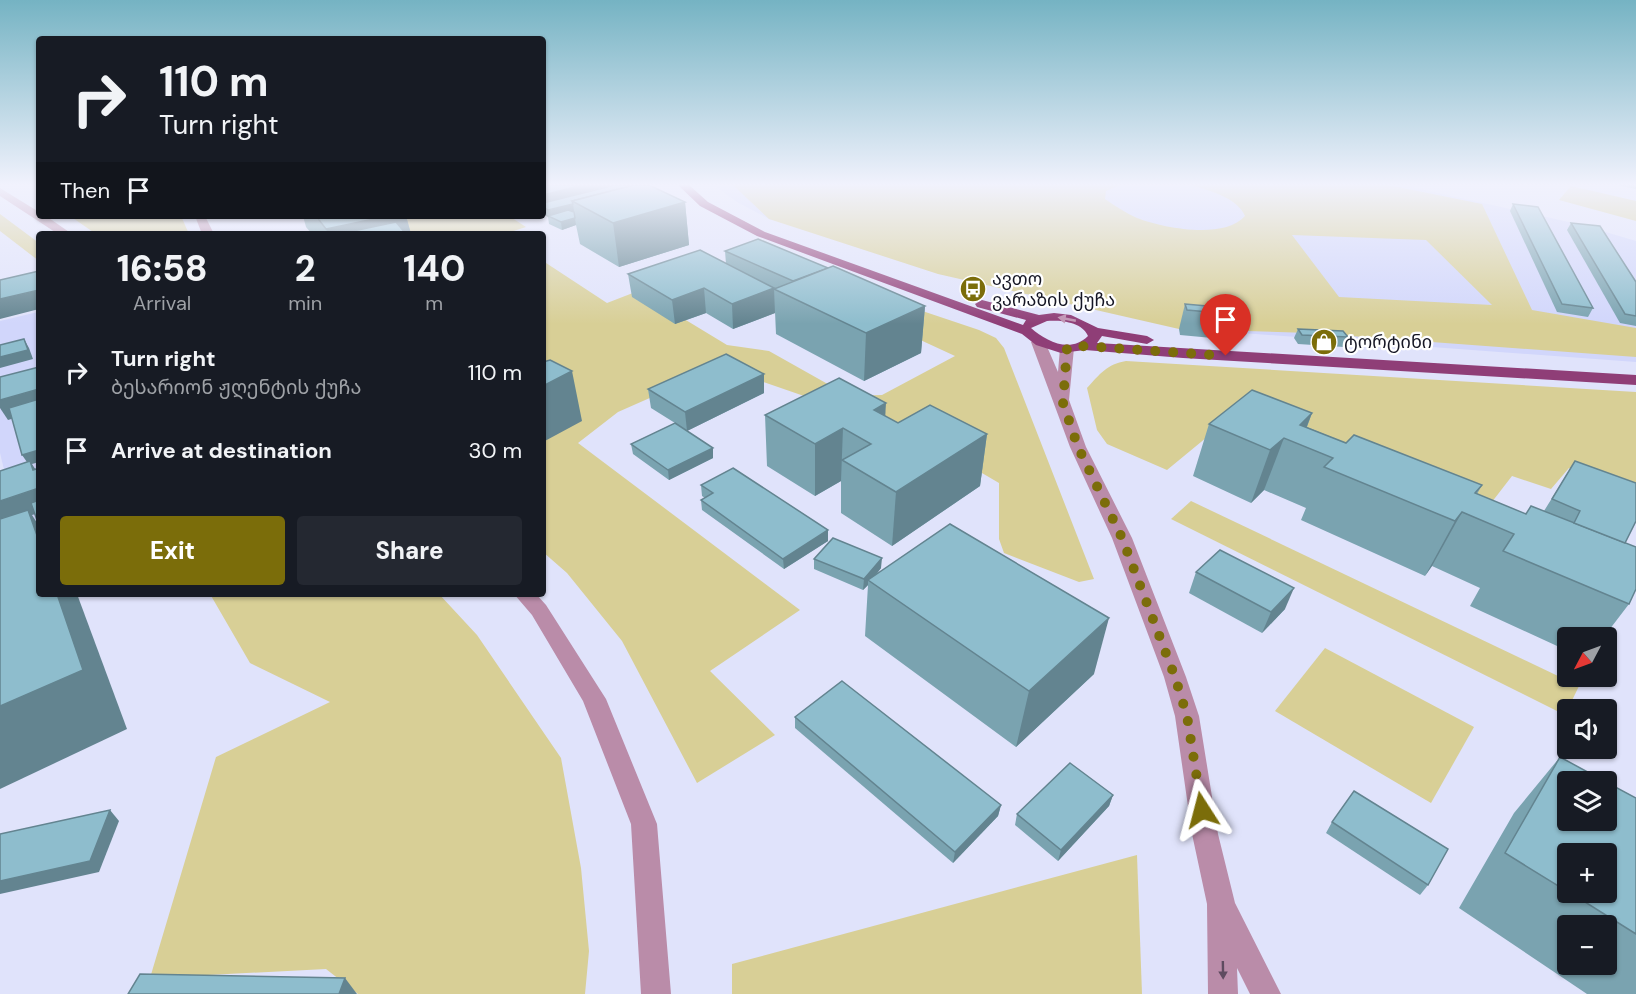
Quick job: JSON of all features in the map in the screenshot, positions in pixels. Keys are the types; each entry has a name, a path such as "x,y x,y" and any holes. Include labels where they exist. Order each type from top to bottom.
{"main road":[{"path":"756,231 1067,348 1085,346 1636,380"},
{"path":"873,276 1037,319"},
{"path":"1032,336 1028,324 1037,319 1053,316 1085,323 1094,331 1246,357"},
{"path":"1085,346 1095,337 1094,331"}],"street":[{"path":"1032,336 1063,403 1078,447 1122,538 1175,677 1187,716 1205,834 1221,904 1223,994"},
{"path":"1063,403 1067,348"},
{"path":"527,597 539,610 594,699 644,824 656,994"},
{"path":"1221,904 1266,994"}],"shaded area":[{"path":"1,231 23,231 36,241 36,259"},
{"path":"807,231 1495,231 1532,310 1636,328 1636,357 1310,333 1179,329 938,274","holes":["1292,235 1426,240 1492,305 1339,297"]},
{"path":"819,231 1604,231 1636,241 1636,362 1229,332"},
{"path":"546,263 607,303 638,291 727,345 769,351 849,396 882,395 955,356 823,295 845,285 979,330 996,338 1004,348 1094,579 1079,582 1004,553 999,539 999,483 917,435 720,367 618,412 578,443 800,610 710,671 775,735 697,783 622,641 567,573 546,555"},
{"path":"36,312 36,547 8,486 0,453 0,321"},
{"path":"1126,361 1636,392 1636,492 1569,468 1551,489 1512,476 1478,520 1218,428 1167,470 1107,444 1097,430 1087,388 1109,367"},
{"path":"1191,501 1557,676 1557,687 1579,687 1573,699 1557,699 1557,711 1171,519"},
{"path":"212,597 442,597 477,635 561,758 581,868 589,951 585,994 358,994 326,969 150,978 216,757 330,702 250,663"},
{"path":"1325,648 1474,727 1431,803 1275,711"},
{"path":"1137,855 1142,994 732,994 732,964"}],"building":[{"path":"1526,231 1551,231 1593,308 1562,304"},
{"path":"1576,231 1603,231 1636,282 1636,316 1625,314"},
{"path":"758,239 828,268 793,281 725,251"},
{"path":"700,250 774,288 732,304 704,288 672,300 628,274"},
{"path":"833,266 925,306 866,333 774,289"},
{"path":"36,272 36,291 0,299 0,280"},
{"path":"1185,304 1240,309 1242,315 1187,310"},
{"path":"1298,329 1343,331 1348,337 1302,335"},
{"path":"24,339 28,350 0,357 0,345"},
{"path":"726,354 764,374 685,412 648,389"},
{"path":"550,360 572,371 546,384 546,361"},
{"path":"36,368 36,390 0,400 0,377"},
{"path":"839,378 886,403 874,410 898,423 930,405 987,434 896,492 842,460 871,444 843,428 815,444 765,415"},
{"path":"1252,390 1312,413 1300,425 1346,443 1354,435 1482,485 1475,493 1526,514 1531,506 1636,547 1636,589 1629,604 1503,551 1514,534 1462,512 1455,521 1324,467 1333,458 1284,438 1270,450 1209,424"},
{"path":"36,400 36,451 22,455 9,408"},
{"path":"675,423 713,448 668,470 631,444"},
{"path":"30,461 33,470 36,469 36,489 0,501 0,471"},
{"path":"1575,461 1636,483 1636,521 1625,543 1574,523 1580,511 1552,499"},
{"path":"733,468 828,530 783,559 701,500 713,493 701,485"},
{"path":"36,501 36,517 31,503"},
{"path":"28,510 36,533 36,597 58,597 83,670 0,706 0,519"},
{"path":"950,524 1109,618 1029,691 868,580"},
{"path":"833,538 882,558 864,579 814,559"},
{"path":"1220,550 1294,588 1271,612 1196,572"},
{"path":"842,681 1001,805 955,852 795,717"},
{"path":"1559,759 1564,759 1586,771 1557,771 1557,831 1617,831 1617,788 1636,798 1636,934 1617,922 1617,915 1606,915 1587,903 1617,903 1617,843 1557,843 1557,885 1505,853"},
{"path":"1070,763 1113,795 1061,850 1017,814"},
{"path":"1354,791 1448,849 1428,885 1332,822"},
{"path":"110,810 90,861 0,881 0,834"},
{"path":"140,974 345,978 339,994 128,994"}],"place":[{"name":"ავთო ვარაზის ქუჩა","path":"973,289"},
{"name":"ტორტინი","path":"1324,342"}],"route":[{"path":"1202,810 1187,716 1175,677 1122,538 1078,447 1063,403 1067,348 1085,346 1226,356"}]}
